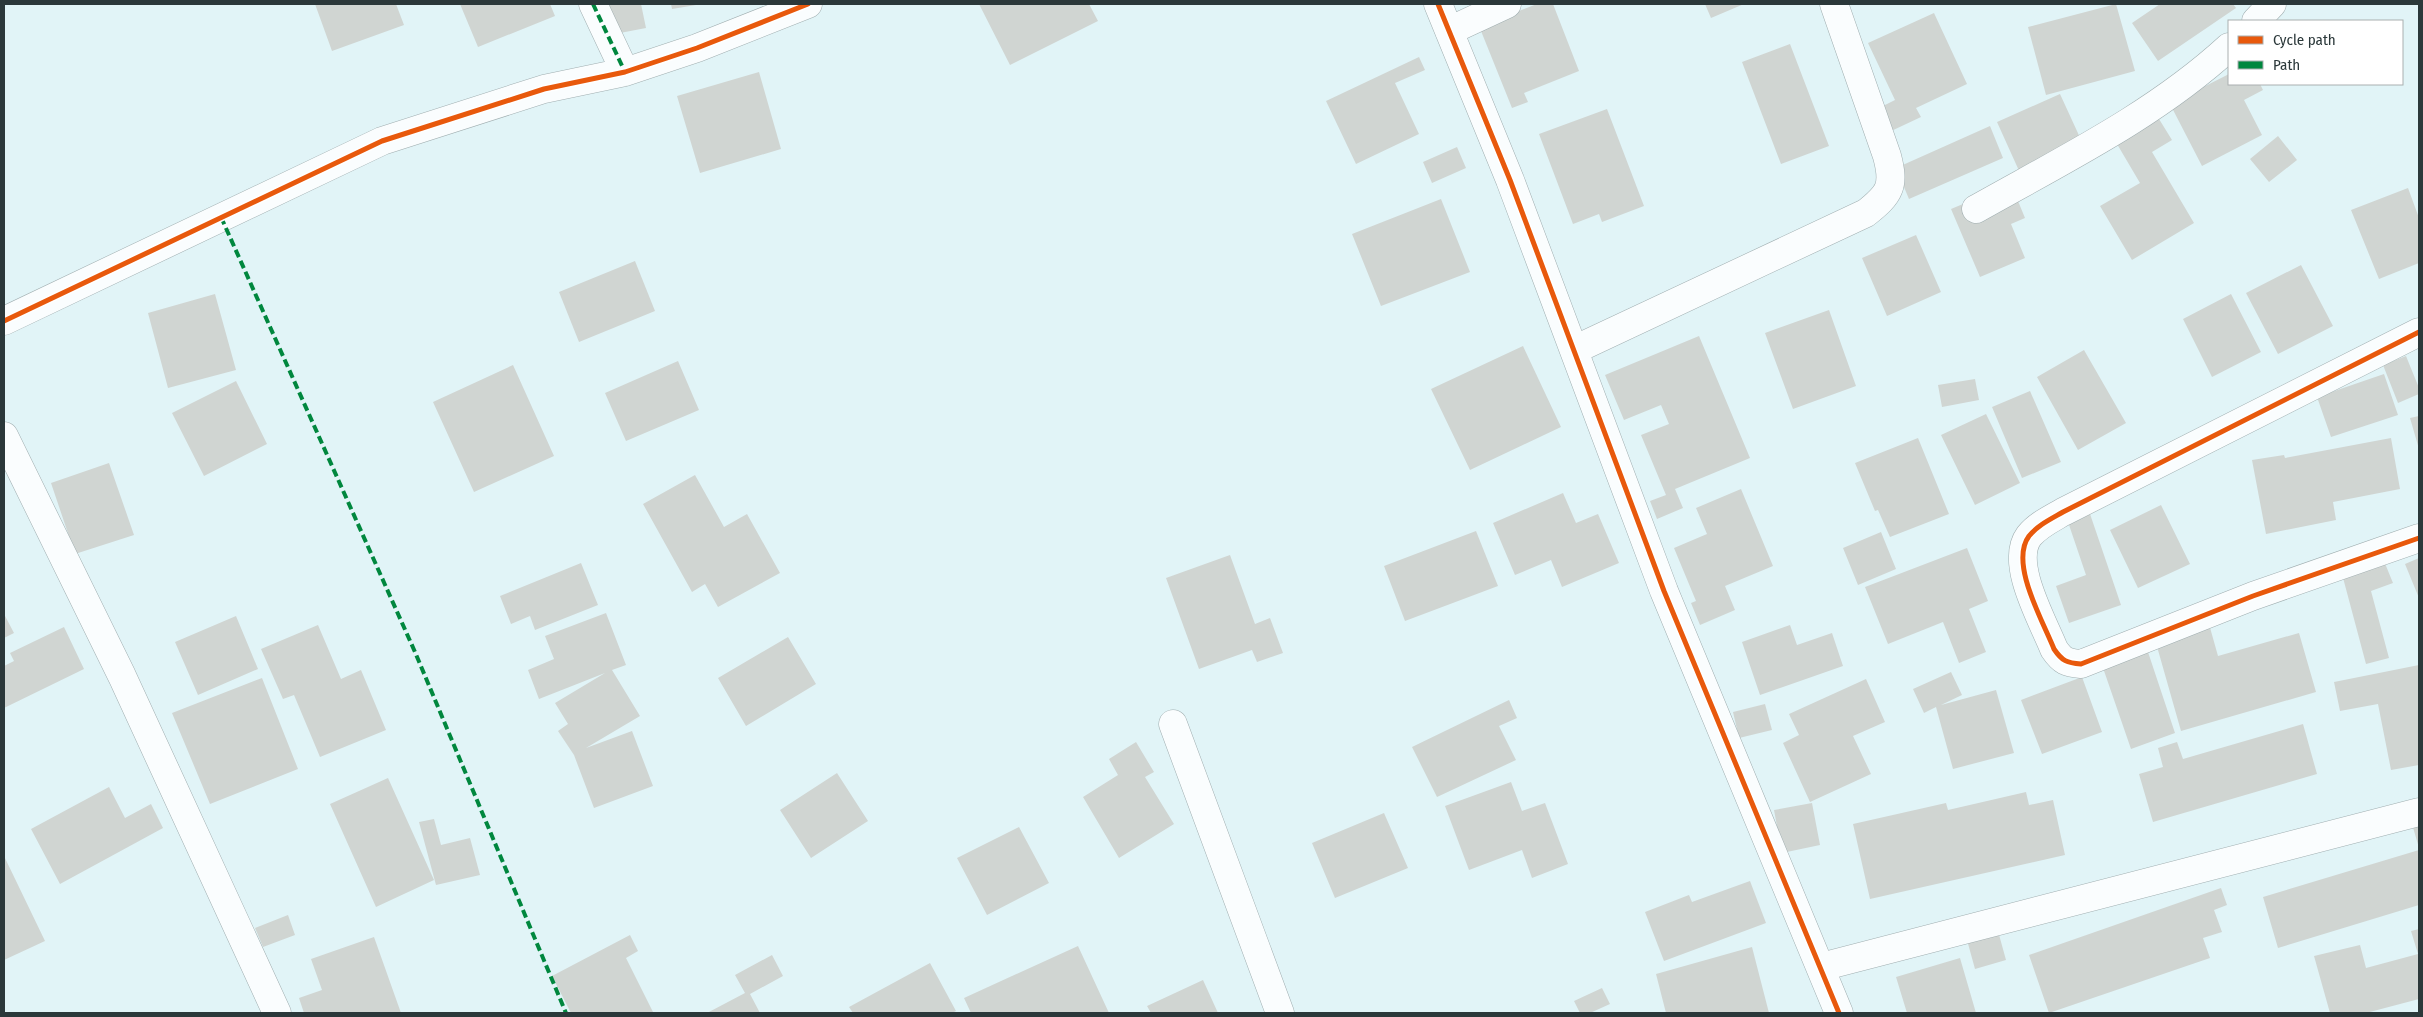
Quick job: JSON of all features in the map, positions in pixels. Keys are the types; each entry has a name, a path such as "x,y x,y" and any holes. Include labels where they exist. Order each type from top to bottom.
{"street":[{"path":"593,4 625,72"},
{"path":"4,321 382,141 544,89 625,72 697,48 808,4"},
{"path":"1438,4 1510,180 1664,591 1839,1013"},
{"path":"1449,31 1508,4"},
{"path":"1574,350 1866,213 1881,201 1889,189 1892,175 1834,4"},
{"path":"2257,20 2272,4"},
{"path":"1976,209 2118,129 2173,92 2228,48"},
{"path":"2419,332 2063,512 2038,527 2028,538 2022,555 2023,572 2054,649 2061,659 2069,663 2081,664 2253,596 2419,538"},
{"path":"4,436 122,676 277,1013"},
{"path":"1173,724 1280,1013"},
{"path":"1821,967 2419,812"}],"building":[{"path":"315,4 396,4 404,25 332,51"},
{"path":"460,4 550,4 555,16 478,47"},
{"path":"592,4 641,4 646,28 599,37"},
{"path":"671,4 696,4 696,5 672,9"},
{"path":"979,4 1089,4 1098,21 1010,65"},
{"path":"1537,4 1553,4 1579,71 1524,93 1528,102 1512,108 1479,26"},
{"path":"1705,4 1744,4 1711,18"},
{"path":"2116,4 2135,71 2046,95 2028,27"},
{"path":"2160,4 2233,4 2236,8 2158,61 2132,23"},
{"path":"1934,13 1967,84 1916,108 1921,117 1887,133 1877,109 1895,100 1868,43"},
{"path":"1790,44 1829,146 1781,164 1742,62"},
{"path":"1419,57 1425,70 1395,83 1419,134 1356,164 1326,101"},
{"path":"759,72 781,149 700,173 677,96"},
{"path":"2228,75 2228,85 2260,85 2263,90 2244,100 2262,135 2202,166 2170,104"},
{"path":"2060,94 2088,155 2025,184 1997,122"},
{"path":"1607,109 1644,206 1602,222 1599,214 1573,224 1539,134"},
{"path":"2159,119 2172,140 2152,152 2194,223 2132,260 2100,206 2140,183 2117,144"},
{"path":"1990,126 2003,158 1909,199 1896,168"},
{"path":"2278,136 2297,160 2269,182 2250,159"},
{"path":"1457,147 1466,168 1432,183 1423,162"},
{"path":"2011,184 2025,218 2011,224 2025,258 1980,277 1951,209"},
{"path":"2408,188 2419,218 2419,263 2379,279 2351,210"},
{"path":"1441,199 1470,272 1381,306 1352,234"},
{"path":"1916,235 1941,292 1887,316 1862,258"},
{"path":"635,261 655,311 579,342 559,292"},
{"path":"2301,265 2333,326 2278,354 2246,293"},
{"path":"215,294 236,370 168,388 148,313"},
{"path":"2231,294 2261,352 2212,377 2183,319"},
{"path":"1829,310 1856,386 1793,409 1765,333"},
{"path":"1699,336 1750,458 1675,489 1683,508 1657,519 1650,501 1666,495 1641,435 1669,424 1661,405 1624,420 1605,375"},
{"path":"1523,346 1561,427 1470,470 1431,389"},
{"path":"2084,350 2126,423 2078,450 2037,377"},
{"path":"2406,356 2419,388 2419,394 2398,403 2383,365"},
{"path":"678,361 699,410 626,441 605,393"},
{"path":"513,365 554,456 474,492 433,402"},
{"path":"2384,374 2398,415 2331,437 2317,397"},
{"path":"1975,379 1979,400 1942,407 1938,385"},
{"path":"236,381 267,444 204,476 172,413"},
{"path":"2030,391 2061,462 2022,478 1992,407"},
{"path":"1986,414 2020,483 1975,505 1941,435"},
{"path":"2419,416 2419,449 2410,418"},
{"path":"1918,438 1949,514 1890,537 1878,510 1875,511 1855,463"},
{"path":"2391,438 2400,489 2333,502 2336,520 2266,534 2252,460 2284,455 2285,458"},
{"path":"109,463 134,535 75,554 51,483"},
{"path":"695,475 724,527 747,514 780,573 718,607 705,584 692,592 643,504"},
{"path":"1741,489 1773,566 1725,586 1735,610 1700,625 1691,603 1696,601 1674,548 1707,534 1696,508"},
{"path":"1563,493 1576,523 1598,514 1619,563 1562,587 1551,560 1515,575 1493,523"},
{"path":"2161,505 2190,564 2138,588 2110,530"},
{"path":"2089,511 2121,605 2069,623 2056,586 2086,575 2067,519"},
{"path":"1476,531 1498,586 1405,621 1384,566"},
{"path":"1881,532 1896,569 1858,585 1843,548"},
{"path":"1967,548 1988,601 1969,609 1986,652 1959,663 1943,622 1888,644 1865,587"},
{"path":"1230,555 1255,624 1270,618 1283,653 1257,662 1252,650 1199,669 1166,578"},
{"path":"2419,558 2419,598 2405,564"},
{"path":"2384,561 2393,583 2371,591 2389,658 2366,664 2342,574"},
{"path":"581,563 598,605 535,630 530,616 511,624 500,596"},
{"path":"606,613 626,665 612,670 640,716 586,748 632,731 653,786 594,808 574,755 558,731 568,724 555,703 605,673 539,699 528,670 554,659 545,636"},
{"path":"4,614 14,633 4,638"},
{"path":"236,616 258,669 198,695 175,642"},
{"path":"2209,624 2218,656 2299,633 2316,692 2181,731 2156,643"},
{"path":"318,625 341,679 361,670 386,730 320,757 294,695 283,699 261,649"},
{"path":"1790,625 1797,645 1832,633 1843,666 1760,695 1742,642"},
{"path":"64,627 84,669 4,708 4,666 14,661 10,653"},
{"path":"788,637 816,684 746,726 718,678"},
{"path":"2147,649 2175,733 2131,749 2102,665"},
{"path":"2419,665 2419,765 2391,770 2378,704 2340,711 2334,682"},
{"path":"1951,672 1962,695 1941,705 1996,690 2014,753 1953,769 1936,707 1924,713 1913,689"},
{"path":"2082,677 2102,732 2042,754 2021,700"},
{"path":"262,678 298,769 210,804 172,713"},
{"path":"1866,679 1885,722 1853,736 1871,774 1810,802 1783,743 1799,735 1789,714"},
{"path":"1509,700 1517,718 1499,726 1516,760 1437,797 1412,747"},
{"path":"1765,704 1772,730 1739,738 1733,712"},
{"path":"2303,724 2317,774 2153,822 2139,774 2163,767 2158,748 2177,742 2183,759"},
{"path":"1136,742 1154,772 1145,777 1174,824 1119,858 1083,797 1118,775 1109,759"},
{"path":"837,773 868,821 811,858 780,810"},
{"path":"388,778 434,880 376,907 330,804"},
{"path":"1511,782 1522,811 1545,803 1568,864 1532,878 1522,850 1469,870 1445,806"},
{"path":"109,787 125,818 151,804 163,828 60,884 31,829"},
{"path":"2026,792 2029,805 2053,800 2065,855 1870,899 1853,824 1946,803 1948,810"},
{"path":"1812,803 1820,845 1782,853 1774,810"},
{"path":"1384,813 1408,868 1335,898 1312,843"},
{"path":"434,819 441,845 470,838 480,875 436,885 419,822"},
{"path":"2419,822 2419,848 2412,824"},
{"path":"1019,827 1049,883 987,915 957,858"},
{"path":"2419,850 2419,905 2278,948 2263,897"},
{"path":"4,856 45,941 4,960"},
{"path":"1750,881 1766,923 1664,961 1645,912 1689,895 1692,902"},
{"path":"2221,888 2227,905 2214,910 2222,932 2203,938 2210,958 2049,1013 2029,955"},
{"path":"288,915 295,935 263,947 255,928"},
{"path":"2419,929 2419,999 2366,1013 2330,1013 2314,956 2360,945 2366,968 2418,954 2411,931"},
{"path":"1998,931 2006,960 1975,969 1967,940"},
{"path":"630,935 638,951 626,958 653,1012 571,1013 552,976"},
{"path":"374,937 401,1013 304,1013 299,998 322,990 311,959"},
{"path":"1078,946 1109,1013 971,1013 964,998"},
{"path":"1752,947 1769,1013 1666,1013 1656,974"},
{"path":"772,955 783,976 750,994 760,1013 707,1013 745,993 735,975"},
{"path":"1960,958 1976,1013 1907,1013 1896,977"},
{"path":"930,963 956,1011 952,1013 853,1013 849,1007"},
{"path":"1203,980 1218,1013 1151,1013 1147,1006"},
{"path":"1602,988 1610,1004 1590,1013 1580,1013 1574,1001"}],"marked path":[{"path":"593,4 625,72"},
{"path":"221,217 415,652 566,1013"}],"cycle path":[{"path":"4,321 382,141 544,89 625,72 697,48 808,4"},
{"path":"1438,4 1510,180 1664,591 1839,1013"},
{"path":"2419,332 2049,520 2029,536 2024,547 2023,561 2030,592 2054,649 2065,661 2081,664 2253,596 2419,538"}]}
